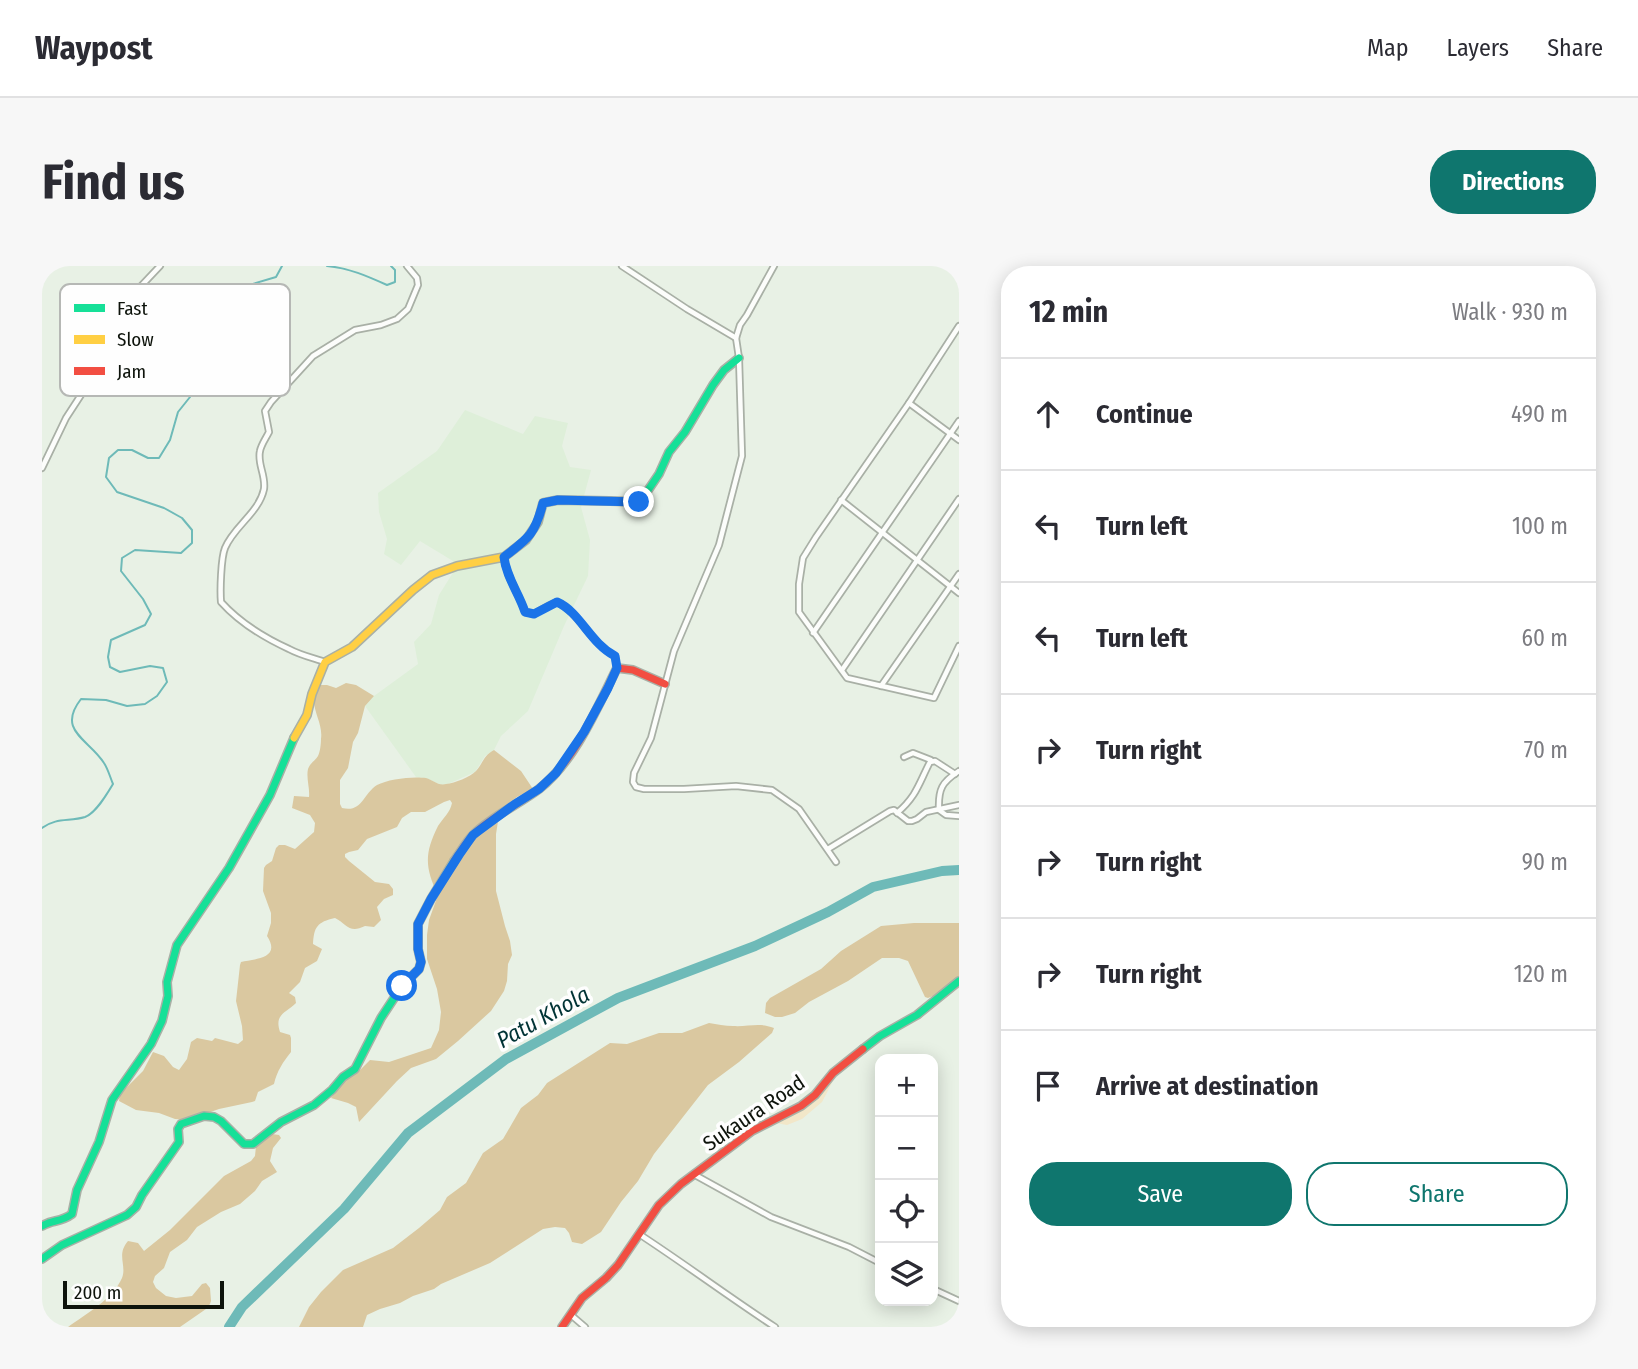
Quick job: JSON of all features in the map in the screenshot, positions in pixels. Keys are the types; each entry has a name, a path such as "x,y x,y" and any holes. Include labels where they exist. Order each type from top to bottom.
{"street":[{"path":"143,284 160,266"},
{"path":"290,381 313,356 355,330 397,319 408,309 418,285 417,278 407,266"},
{"path":"622,266 736,338"},
{"path":"774,266 740,324 736,338 742,456 719,545 674,651 651,738 634,773 633,782 636,787 644,789 736,786 772,790 799,809 836,862"},
{"path":"959,326 803,558 799,584 799,612 847,678 934,698 959,646"},
{"path":"42,1226 64,1220 72,1214 74,1199 106,1122 112,1100 151,1044 162,1021 168,996 167,982 177,945 229,868 270,795 292,742 307,715 325,662 352,647 432,575 457,566 504,557 526,540 538,522 543,503 558,500 639,502 713,384 724,370 739,358"},
{"path":"42,468 66,418 80,396"},
{"path":"276,396 265,411 269,432 260,450 264,489 249,516 224,550 221,603 236,617 267,637 290,650 325,662"},
{"path":"909,403 959,440"},
{"path":"813,633 959,421"},
{"path":"842,670 959,499"},
{"path":"841,500 959,593"},
{"path":"42,1259 62,1245 127,1215 136,1207 179,1142 178,1129 181,1124 204,1116 214,1117 244,1144 253,1144 281,1122 314,1105 355,1069 381,1018 402,986 419,969 421,962 417,942 418,924 459,855 473,835 539,789 556,773 584,732 617,668 615,656 597,642 566,606 557,602 534,614 525,612 506,571 504,557"},
{"path":"881,686 959,574"},
{"path":"617,668 633,670 665,684"},
{"path":"904,757 913,753 957,772 942,785 939,810"},
{"path":"897,813 915,794 932,761"},
{"path":"828,849 890,811 894,810 912,821 926,812 959,805"},
{"path":"939,810 946,815 959,816"},
{"name":"Sukaura Road","path":"562,1327 582,1298 618,1265 659,1206 681,1184 752,1131 801,1106 815,1095 833,1073 880,1036 917,1015 959,981"},
{"path":"695,1175 771,1217 875,1261"},
{"path":"639,1234 775,1327"},
{"path":"938,1291 959,1301"},
{"path":"571,1315 585,1327"}],"shaded area":[{"path":"465,410 523,434 535,416 568,423 562,446 570,467 591,470 581,507 590,540 588,576 528,711 501,736 494,750 485,756 475,772 441,785 416,777 365,706 374,696 418,664 414,642 431,624 439,595 454,571 453,561 420,541 401,565 384,554 387,539 379,512 378,493 437,451"},
{"path":"346,683 356,685 374,696 365,706 348,768 340,780 342,808 354,808 372,789 387,781 414,777 426,778 440,784 458,781 476,771 494,750 521,771 533,789 505,806 499,815 496,834 496,891 512,955 504,991 491,1011 458,1041 436,1059 411,1068 359,1122 356,1107 331,1098 343,1081 358,1072 370,1060 389,1062 431,1048 439,1030 441,1012 427,959 429,920 438,895 429,869 428,853 433,836 452,803 450,800 425,812 411,812 402,818 397,827 367,839 358,850 345,854 349,861 375,882 389,884 393,895 384,899 377,907 381,920 374,927 352,929 335,918 318,926 313,944 322,949 317,961 305,968 300,982 289,993 295,997 296,1003 282,1014 279,1021 280,1032 290,1035 291,1052 274,1084 258,1092 255,1101 219,1109 188,1120 136,1110 119,1101 120,1094 143,1071 153,1052 164,1056 179,1070 187,1059 191,1042 197,1038 212,1041 215,1038 238,1044 243,1040 236,1001 240,965 241,962 269,954 271,949 267,936 271,913 263,891 264,868 272,861 279,845 295,849 314,832 315,823 310,815 292,808 294,796 309,797 308,769 320,750 321,729 314,699 320,685 336,688"},
{"path":"959,923 959,976 938,994 925,997 908,961 882,958 795,1013 775,1017 765,1013 766,1003 770,998 821,969 841,951 881,926"},
{"path":"709,1023 730,1026 764,1025 774,1028 772,1033 739,1062 708,1085 654,1154 601,1232 582,1244 572,1242 565,1228 543,1229 490,1263 434,1289 367,1315 363,1327 299,1327 309,1307 343,1270 393,1248 440,1210 447,1197 466,1183 483,1153 503,1139 521,1108 538,1095 547,1083 610,1043 627,1044 659,1033 682,1033"},
{"path":"835,1077 822,1102 802,1119 787,1125 776,1123 802,1109"},
{"path":"272,1134 281,1138 273,1148 270,1161 277,1172 262,1181 240,1204 197,1227 187,1240 170,1252 164,1268 155,1276 153,1282 156,1288 166,1296 176,1298 192,1296 206,1283 210,1288 211,1301 206,1309 180,1327 68,1327 98,1306 118,1286 123,1273 122,1255 128,1241 138,1243 144,1251 170,1230 224,1176 251,1161 255,1156 256,1146"}],"waterway":[{"path":"252,284 276,277 282,266"},
{"path":"327,266 350,271 387,285 395,282 395,270 391,266"},
{"path":"42,828 53,822 89,815 101,803 113,784 104,763 73,727 74,710 81,699 106,700 127,706 145,704 157,696 167,682 163,668 150,666 120,672 110,667 108,657 111,640 145,625 151,614 121,571 122,558 135,550 181,553 192,543 192,530 182,518 164,508 117,492 106,477 109,458 118,450 132,450 148,458 159,458 170,440 178,412 191,396"},
{"name":"Patu Khola","path":"229,1327 242,1307 344,1209 408,1133 506,1059 618,998 755,946 828,912 873,887 942,871 959,870"}],"traffic: fast":[{"path":"610,501 640,502 713,385 724,370 739,358"},
{"path":"42,1226 72,1214 77,1190 99,1142 112,1100 151,1044 162,1021 168,996 167,982 177,945 229,868 270,795 294,738"},
{"path":"42,1259 62,1245 127,1215 136,1207 179,1142 178,1129 181,1124 204,1116 214,1117 244,1144 253,1144 281,1122 314,1105 355,1069 381,1018 402,986 419,969 421,962 418,924 454,861"},
{"path":"863,1049 917,1015 959,981"}],"traffic: slow":[{"path":"294,738 307,715 325,662 352,647 432,575 457,566 504,557 526,540 538,522 543,503 558,500 610,501"}],"traffic: jam":[{"path":"454,861 480,828 539,789 564,764 584,733 617,668 633,670 665,684"},
{"path":"562,1327 582,1298 618,1265 659,1205 681,1184 752,1131 801,1106 815,1095 833,1073 863,1049"}],"route":[{"path":"402,986 419,969 421,962 418,924 459,855 473,835 539,789 556,773 584,732 617,668 615,656 597,642 566,606 557,602 534,614 525,612 506,571 504,557 526,540 538,522 543,503 558,500 639,502"}]}
